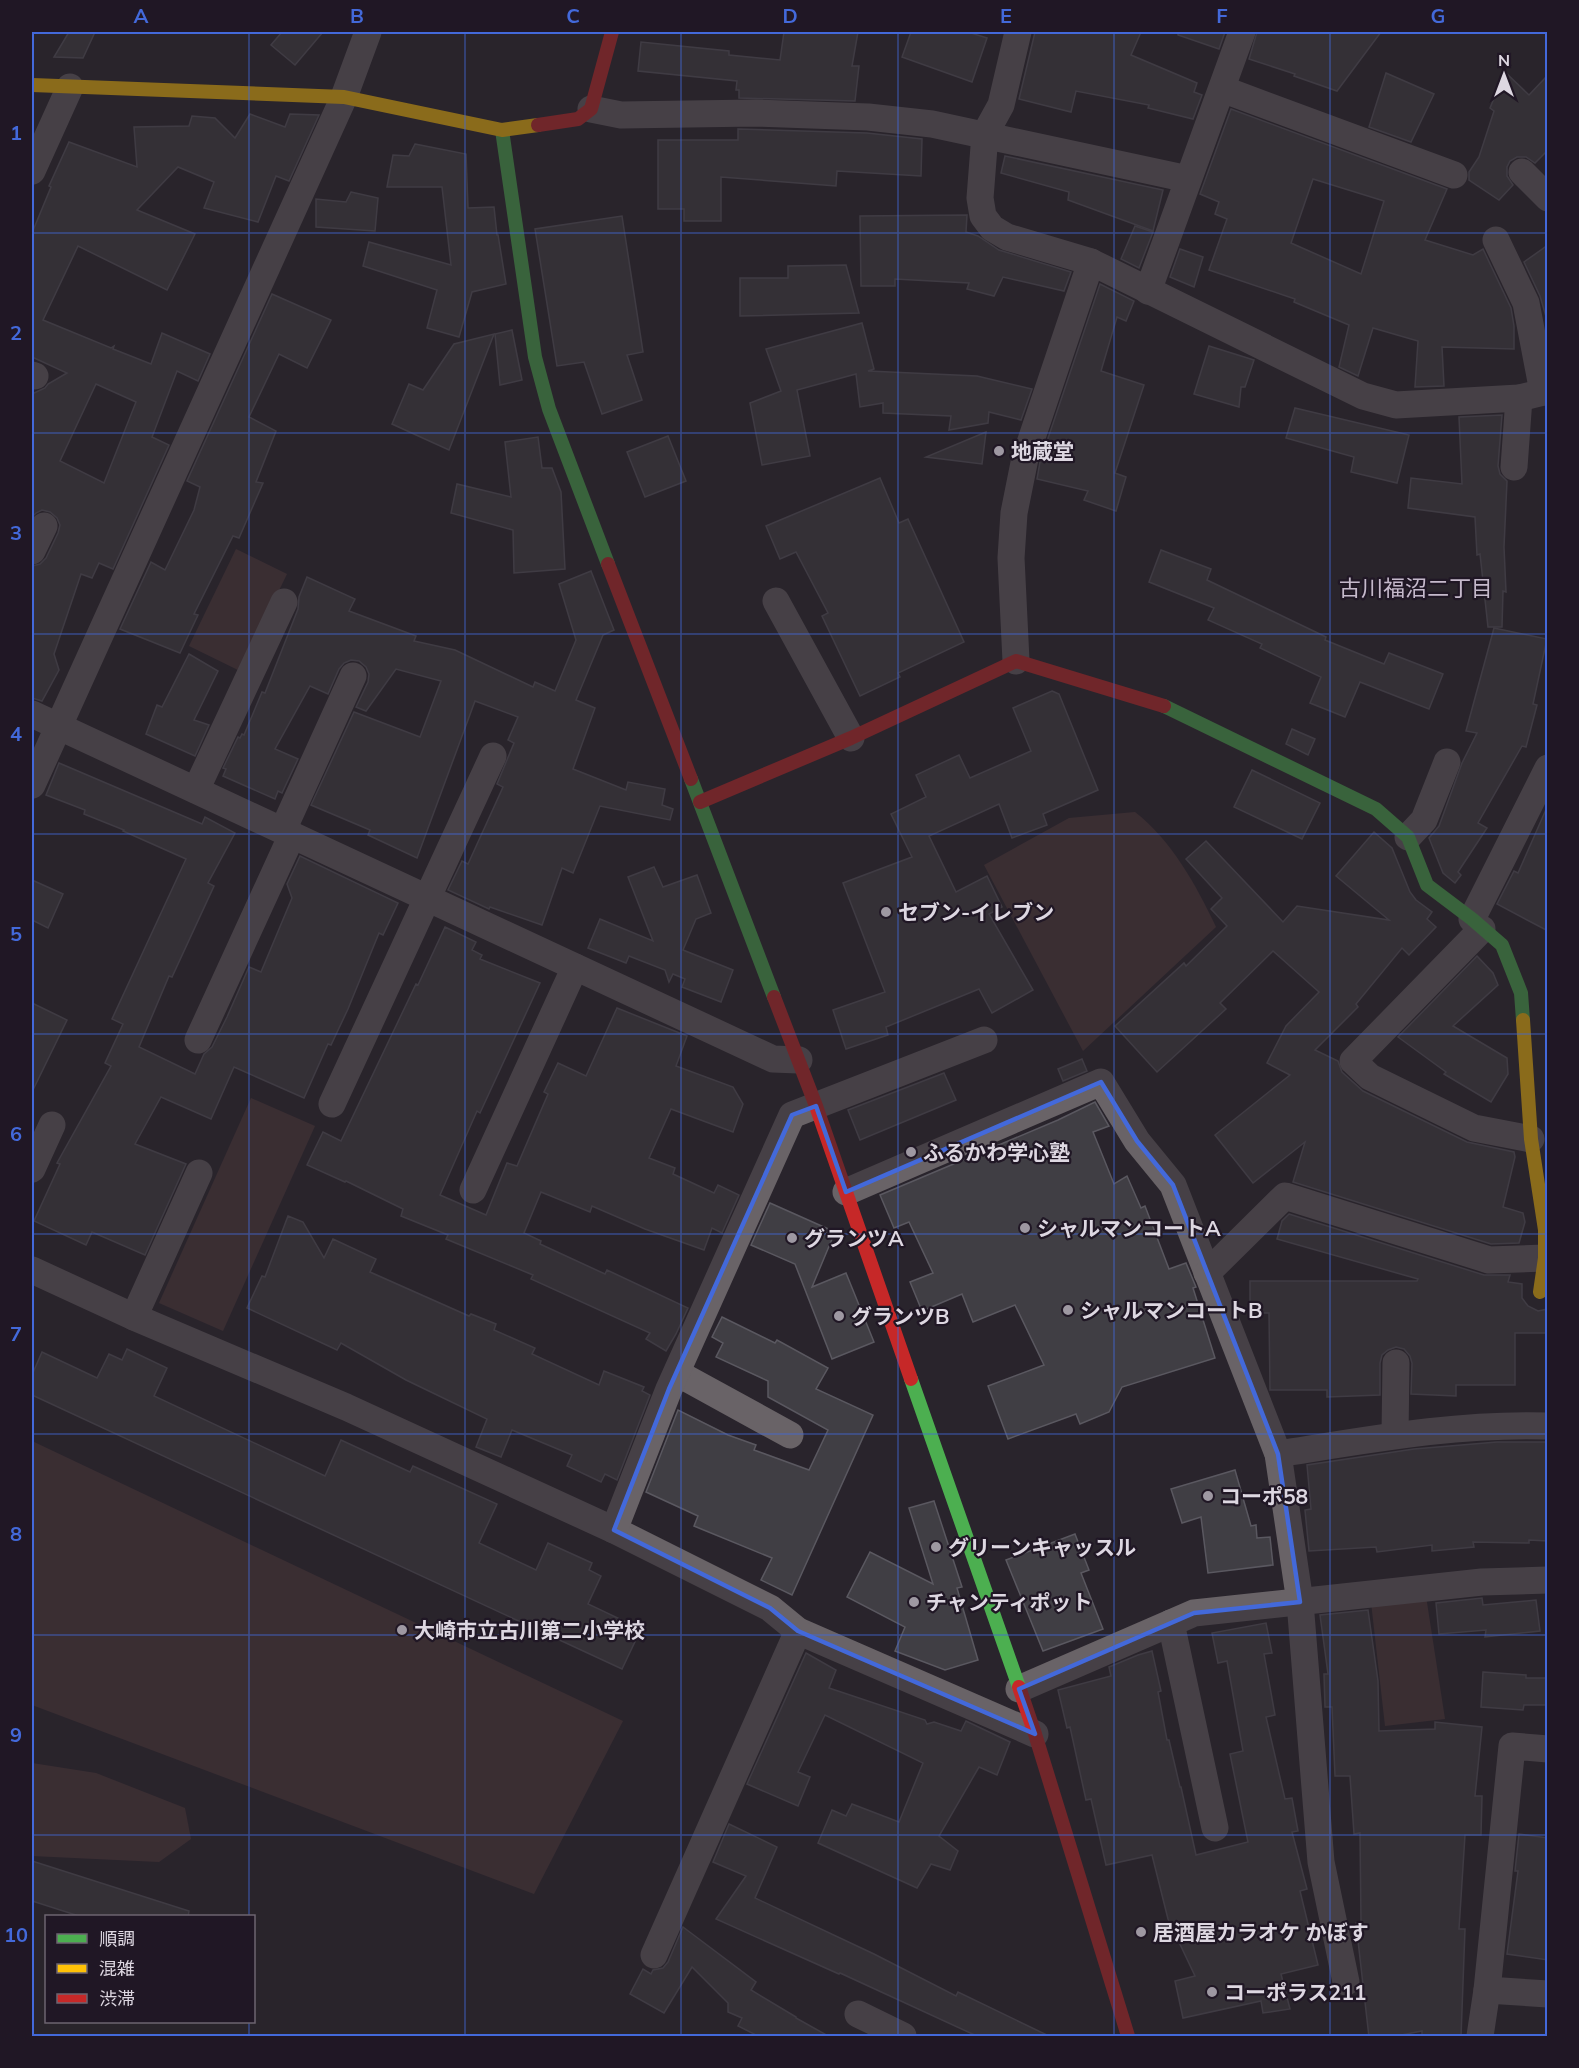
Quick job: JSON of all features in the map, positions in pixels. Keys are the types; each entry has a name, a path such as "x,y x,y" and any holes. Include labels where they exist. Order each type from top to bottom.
{"street":[{"path":"32,785 344,97 368,32"},
{"path":"32,85 344,97 502,130 578,119 591,109 612,32"},
{"path":"1018,32 1001,105 985,134 980,198 984,216 992,228 1006,237 1091,262 1363,396 1396,405 1537,394"},
{"path":"1148,291 1242,32"},
{"path":"32,171 70,87"},
{"path":"1222,89 1454,175"},
{"path":"591,109 621,115 756,113 868,117 933,124 1188,180"},
{"path":"502,130 535,357 549,409 800,1060 1035,1734 1128,2037"},
{"path":"1522,172 1548,198"},
{"path":"1496,240 1526,303 1537,394 1514,467"},
{"path":"1016,661 1011,558 1018,491 1025,458 1091,262"},
{"path":"32,551 44,526"},
{"path":"776,601 851,738"},
{"path":"196,790 284,602"},
{"path":"700,802 851,738 1016,661 1164,706 1376,809 1408,837 1427,885 1502,945 1521,993 1531,1139 1546,1229 1540,1292"},
{"path":"198,1040 353,676"},
{"path":"32,714 773,1059 800,1060"},
{"path":"332,1104 493,756"},
{"path":"1408,837 1424,820 1447,762"},
{"path":"1531,1139 1474,1128 1371,1077 1353,1060 1477,924 1548,768"},
{"path":"473,1190 575,967"},
{"path":"614,1530 669,1389 792,1115 984,1040"},
{"path":"846,1192 1101,1082 1137,1141 1173,1185 1278,1454 1300,1602 1321,1862 1346,1982"},
{"path":"32,1169 52,1125"},
{"path":"134,1317 199,1173"},
{"path":"1207,1273 1285,1196 1489,1260 1545,1258"},
{"path":"32,1270 134,1317 346,1407 614,1530 770,1608 798,1631 1035,1734"},
{"path":"1395,1435 1396,1363"},
{"path":"677,1373 790,1435"},
{"path":"1278,1454 1395,1435 1496,1426 1548,1426"},
{"path":"1019,1689 1194,1613 1482,1582 1548,1580"},
{"path":"1171,1623 1215,1828"},
{"path":"654,1955 798,1631"},
{"path":"1480,2037 1512,1746 1548,1749"},
{"path":"1486,1990 1548,1994"},
{"path":"858,2014 903,2037"}],"highlighted area":[{"path":"1101,1082 1137,1141 1173,1185 1278,1454 1300,1602 1194,1613 1019,1689 1035,1734 798,1631 770,1608 614,1530 669,1389 792,1115 816,1106 846,1192"}],"shaded area":[{"path":"236,549 287,574 240,671 189,646"},
{"path":"1135,812 1172,850 1200,895 1216,927 1083,1051 984,865 1069,818"},
{"path":"251,1098 315,1126 223,1331 159,1303"},
{"path":"32,1441 623,1721 534,1894 32,1705"},
{"path":"1426,1596 1445,1719 1385,1726 1371,1602"},
{"path":"32,1763 96,1773 185,1808 191,1839 159,1862 32,1856"}],"building":[{"path":"69,32 95,32 83,58 54,57"},
{"path":"282,32 323,32 295,65 271,45"},
{"path":"784,32 858,32 852,66 859,66 855,101 739,98 739,90 736,90 737,81 638,71 641,42 729,51 729,55 780,60"},
{"path":"911,32 968,32 987,38 972,82 902,57"},
{"path":"1035,32 1141,32 1131,55 1197,83 1194,92 1202,95 1193,119 1148,108 1149,105 1076,91 1071,112 1019,99"},
{"path":"1178,32 1225,32 1219,49 1178,35"},
{"path":"1257,32 1381,32 1337,91 1249,59"},
{"path":"1505,72 1529,95 1548,75 1548,150 1535,163 1526,157 1517,157 1510,161 1507,176 1513,185 1499,200 1469,180 1469,172 1479,157 1494,111 1490,108"},
{"path":"1386,73 1434,94 1411,142 1369,127"},
{"path":"1231,109 1447,189 1425,240 1473,255 1483,249 1511,308 1514,349 1442,347 1444,386 1415,387 1418,341 1373,328 1358,376 1339,367 1349,325 1294,302 1295,299 1209,270 1227,219 1215,214 1219,202 1200,194","holes":["1313,179 1384,201 1361,274 1291,243"]},
{"path":"250,114 285,127 290,114 319,115 289,181 276,176 258,222 204,208 214,182 178,167 137,210 195,234 167,290 78,246 43,320 111,348 114,346 113,349 151,364 162,333 210,354 198,381 177,371 152,437 169,445 113,569 99,563 92,578 81,574 54,654 59,670 42,701 32,698 32,566 40,564 46,558 60,525 57,518 50,512 42,510 32,517 32,394 67,373 32,357 32,233 51,187 49,186 69,142 137,167 134,127 189,126 192,116 215,118 235,138","holes":["96,384 136,402 104,483 60,461"]},
{"path":"738,129 867,133 922,139 921,176 837,171 836,186 721,177 721,221 684,221 684,209 658,209 658,140 738,140"},
{"path":"415,144 466,154 468,208 494,207 506,284 472,292 459,337 427,328 437,290 363,266 369,242 451,265 442,187 387,187 393,155 409,156"},
{"path":"1005,156 1163,190 1153,231 1068,200 1069,192 1001,173"},
{"path":"351,192 378,198 375,231 316,227 316,199 346,202"},
{"path":"967,215 966,232 978,236 999,250 1071,272 1064,291 1003,277 994,296 967,289 969,283 895,279 895,286 861,286 860,216"},
{"path":"622,216 643,352 627,355 642,400 602,414 584,362 557,366 535,229"},
{"path":"1135,226 1153,232 1139,268 1121,259"},
{"path":"1548,245 1547,320 1540,296 1524,262"},
{"path":"1180,249 1203,257 1194,287 1170,277"},
{"path":"846,265 859,313 740,316 740,278 788,278 788,266"},
{"path":"1100,284 1134,301 1126,321 1117,317 1101,371 1144,385 1115,473 1126,477 1116,511 1084,500 1088,491 1037,479 1040,462"},
{"path":"272,294 331,320 307,368 279,354 249,417 276,431 256,482 263,483 239,538 233,536 194,614 198,615 180,653 120,629 151,562 165,570 194,510 200,487 187,481"},
{"path":"862,323 874,369 868,371 977,376 1032,389 1021,420 989,412 988,423 949,430 951,416 883,413 883,403 860,407 856,374 797,390 810,456 762,465 750,403 781,391 766,349"},
{"path":"512,330 522,380 500,385 495,334"},
{"path":"494,334 449,450 392,424 409,384 423,390 454,344"},
{"path":"1209,346 1254,360 1245,387 1241,387 1239,407 1194,394"},
{"path":"1295,408 1409,435 1397,483 1351,472 1354,457 1286,438"},
{"path":"1502,415 1498,466 1500,474 1507,481 1504,547 1506,592 1503,591 1502,627 1488,627 1480,554 1477,555 1475,517 1408,508 1411,478 1462,484 1459,417"},
{"path":"986,432 982,464 926,457"},
{"path":"668,436 686,481 645,497 627,452"},
{"path":"538,437 542,468 552,468 561,492 565,569 514,573 513,530 451,513 457,484 511,497 505,442"},
{"path":"880,478 899,523 908,519 964,642 898,673 900,677 860,696 822,616 828,613 796,552 780,559 766,526"},
{"path":"1161,550 1211,569 1207,580 1326,637 1325,640 1384,664 1389,653 1443,674 1429,709 1360,682 1345,717 1310,703 1321,677 1260,648 1262,644 1208,620 1214,608 1149,582"},
{"path":"591,571 614,630 603,635 576,700 595,708 573,769 626,790 628,782 665,789 662,805 673,809 670,820 600,806 573,873 562,868 542,925 490,907 489,909 448,890 462,861 468,864 503,787 497,784 514,743 508,740 518,717 475,701 417,858 368,835 370,830 311,805 354,712 420,737 441,681 396,669 366,711 356,707 368,682 369,674 366,667 359,661 351,660 344,663 328,694 310,686 275,749 298,759 282,793 278,791 275,799 223,776 226,769 223,768 238,737 244,735 262,692 265,693 298,609 299,597 307,577 355,599 349,611 416,636 414,641 455,650 533,687 535,682 555,691 576,640 559,584"},
{"path":"1494,628 1547,639 1533,704 1537,705 1526,747 1522,746 1478,823 1487,828 1458,872 1461,875 1455,883 1443,873 1429,838 1439,826 1462,763 1477,733 1466,731"},
{"path":"189,654 218,671 194,720 209,725 195,756 146,734 157,705 162,707"},
{"path":"1052,691 1059,694 1098,790 1043,814 1047,825 1012,838 999,804 929,836 956,892 987,876 1002,907 989,914 1033,990 992,1013 979,989 886,1027 888,1035 846,1049 833,1010 885,992 843,883 912,857 891,814 926,797 916,775 959,755 970,778 1031,751 1013,708"},
{"path":"1292,729 1315,739 1308,755 1286,744"},
{"path":"59,763 202,824 205,817 235,833 208,883 214,886 172,977 169,976 139,1047 195,1074 204,1054 212,1047 249,967 261,972 292,898 287,884 300,856 398,903 383,935 379,933 348,1009 331,1045 328,1044 304,1098 234,1067 211,1119 161,1097 135,1144 186,1164 145,1255 92,1232 86,1245 34,1221 60,1164 57,1163 111,1066 105,1063 123,1024 112,1019 186,859 84,814 85,810 46,795"},
{"path":"1252,770 1320,803 1302,839 1234,807"},
{"path":"1548,805 1548,931 1497,904 1514,871 1518,873"},
{"path":"1374,832 1392,848 1410,892 1416,900 1432,912 1427,919 1436,927 1409,955 1402,948 1356,1004 1358,1007 1315,1050 1338,1061 1342,1072 1363,1091 1467,1142 1514,1152 1515,1157 1503,1207 1523,1213 1525,1222 1519,1243 1491,1244 1293,1182 1305,1142 1253,1183 1215,1135 1290,1075 1267,1063 1286,1026 1319,992 1273,951 1220,1003 1226,1009 1157,1072 1115,1026 1184,963 1186,966 1227,926 1211,909 1222,898 1186,859 1206,841 1283,922 1297,906 1389,920 1336,876"},
{"path":"654,867 663,887 697,875 711,913 696,919 683,950 733,970 721,1002 682,987 685,979 673,974 669,982 665,970 629,956 626,963 588,948 600,919 653,941 628,877"},
{"path":"32,880 63,894 48,928 32,920"},
{"path":"445,927 476,942 472,950 482,955 480,959 540,983 480,1113 477,1111 440,1195 486,1215 507,1163 517,1166 548,1094 544,1092 558,1063 586,1076 617,1008 687,1036 676,1066 733,1087 743,1104 733,1132 671,1109 649,1158 675,1168 673,1174 714,1193 718,1185 739,1195 722,1233 712,1228 704,1250 645,1229 592,1206 590,1212 541,1192 524,1233 541,1241 540,1244 605,1274 607,1270 688,1308 666,1351 646,1339 650,1333 531,1279 533,1275 446,1239 448,1235 401,1216 403,1209 307,1165 323,1132 341,1141"},
{"path":"1477,956 1493,973 1498,985 1453,1026 1507,1058 1508,1074 1491,1102 1444,1074 1446,1072 1398,1037"},
{"path":"32,1003 67,1020 32,1092"},
{"path":"1082,1059 1087,1071 1063,1081 1058,1069"},
{"path":"944,1073 956,1100 860,1140 848,1110"},
{"path":"1095,1102 1109,1126 1093,1132 1114,1184 1127,1176 1141,1208 1145,1206 1169,1269 1186,1263 1196,1287 1193,1288 1215,1358 1122,1387 1109,1412 1080,1424 1076,1414 1008,1439 988,1386 1044,1365 1015,1305 973,1322 962,1294 922,1311 910,1282 933,1273 909,1222 894,1228 880,1195 1058,1120"},
{"path":"770,1203 835,1232 812,1287 846,1273 874,1342 832,1359 795,1264 751,1245"},
{"path":"1289,1214 1484,1275 1510,1275 1508,1282 1522,1284 1522,1298 1528,1306 1538,1311 1548,1309 1548,1333 1515,1333 1515,1385 1456,1385 1456,1396 1411,1394 1412,1363 1410,1356 1404,1349 1396,1347 1382,1355 1380,1395 1327,1397 1327,1390 1270,1390 1269,1313 1250,1313 1250,1281 1417,1281 1418,1279 1277,1239 1282,1221"},
{"path":"288,1216 303,1222 324,1258 333,1239 376,1259 370,1272 469,1316 471,1314 496,1324 494,1330 535,1348 532,1354 599,1385 604,1371 644,1387 642,1391 650,1395 617,1480 605,1474 601,1482 567,1466 572,1455 512,1430 501,1457 476,1447 487,1419 406,1380 341,1343 337,1350 247,1308 262,1276 265,1277"},
{"path":"722,1317 775,1343 777,1340 828,1368 816,1389 873,1415 792,1595 761,1580 772,1558 694,1526 698,1516 646,1492 678,1410 728,1435 756,1445 754,1450 809,1470 828,1430 768,1397 768,1381 716,1357 723,1343 712,1337"},
{"path":"127,1349 167,1368 154,1396 325,1476 341,1440 410,1472 413,1466 497,1504 479,1543 536,1570 548,1543 592,1563 589,1570 601,1576 588,1604 641,1629 622,1669 32,1395 32,1375 42,1352 97,1378 109,1354 122,1360"},
{"path":"1497,1442 1548,1442 1548,1541 1473,1542 1474,1547 1432,1551 1432,1545 1377,1552 1376,1547 1309,1551 1305,1510 1311,1509 1307,1465 1414,1449"},
{"path":"1235,1470 1251,1526 1256,1525 1257,1538 1270,1537 1273,1565 1208,1573 1201,1517 1182,1523 1171,1489"},
{"path":"934,1501 962,1587 957,1588 978,1660 945,1670 895,1651 905,1627 847,1597 870,1552 933,1584 909,1508"},
{"path":"1075,1534 1089,1570 1081,1573 1103,1629 1043,1651 1006,1560"},
{"path":"1482,1598 1483,1605 1536,1600 1540,1631 1485,1637 1486,1630 1439,1634 1436,1603"},
{"path":"1368,1610 1378,1681 1379,1731 1435,1729 1435,1722 1482,1727 1475,1796 1482,1796 1481,1835 1465,1835 1459,1929 1465,1929 1461,2037 1422,2037 1422,2031 1391,2037 1369,2037 1356,1923 1361,1922 1360,1833 1354,1834 1350,1776 1335,1776 1332,1707 1325,1707 1324,1674 1328,1674 1320,1615"},
{"path":"1266,1623 1272,1653 1264,1654 1275,1715 1266,1717 1285,1799 1292,1798 1298,1831 1292,1832 1307,1889 1300,1891 1318,1965 1281,1974 1290,2009 1263,2013 1261,2001 1183,2018 1175,1981 1195,1976 1168,1919 1152,1855 1106,1865 1091,1799 1086,1800 1070,1727 1067,1728 1058,1690 1111,1676 1109,1667 1152,1651 1161,1691 1158,1692 1167,1740 1169,1740 1181,1787 1196,1855 1248,1842 1230,1754 1243,1751 1227,1661 1218,1663 1212,1633"},
{"path":"806,1653 836,1670 829,1688 925,1720 927,1724 934,1722 961,1731 966,1721 1010,1742 997,1775 979,1767 939,1836 958,1851 950,1870 931,1864 917,1888 818,1843 832,1810 846,1816 852,1804 899,1822 923,1763 825,1715 798,1772 810,1777 798,1806 747,1784"},
{"path":"1483,1672 1526,1675 1526,1678 1548,1678 1548,1705 1524,1705 1523,1710 1481,1707"},
{"path":"729,1824 777,1847 755,1898 874,1954 956,1996 958,1992 1051,2037 979,2037 716,1919 746,1876 713,1862"},
{"path":"1519,1834 1548,1838 1548,1960 1507,1954 1518,1871 1515,1871"},
{"path":"32,1861 189,1911 188,1915 76,1915 32,1901"},
{"path":"683,1927 756,1982 751,1990 830,2037 760,2037 738,2026 742,2018 728,2012 728,2003 692,1967 664,2013 630,1994 643,1969 651,1974 653,1970 663,1968 668,1962"}],"traffic: fast":[{"path":"502,130 535,357 549,409 608,564"},
{"path":"1164,706 1376,809 1408,837 1427,885 1502,945 1521,993 1523,1020"},
{"path":"691,779 774,997"},
{"path":"911,1379 1019,1687"}],"traffic: slow":[{"path":"32,85 344,97 502,130 538,125"},
{"path":"1523,1020 1531,1139 1545,1230 1545,1258 1540,1292"}],"traffic: jam":[{"path":"538,125 578,119 591,109 612,32"},
{"path":"608,564 691,779"},
{"path":"700,802 851,738 1016,661 1164,706"},
{"path":"774,997 816,1106 911,1379"},
{"path":"1019,1687 1128,2036"}],"place":[{"name":"地蔵堂","path":"999,451"},
{"name":"セブン-イレブン","path":"886,912"},
{"name":"ふるかわ学心塾","path":"911,1152"},
{"name":"シャルマンコートA","path":"1025,1228"},
{"name":"グランツA","path":"792,1238"},
{"name":"シャルマンコートB","path":"1068,1310"},
{"name":"グランツB","path":"839,1316"},
{"name":"コーポ58","path":"1208,1496"},
{"name":"グリーンキャッスル","path":"936,1547"},
{"name":"チャンティポット","path":"914,1602"},
{"name":"大崎市立古川第二小学校","path":"402,1630"},
{"name":"居酒屋カラオケ かぼす","path":"1141,1932"},
{"name":"コーポラス211","path":"1212,1992"}],"district":[{"name":"古川福沼二丁目","path":"1416,588"}]}
